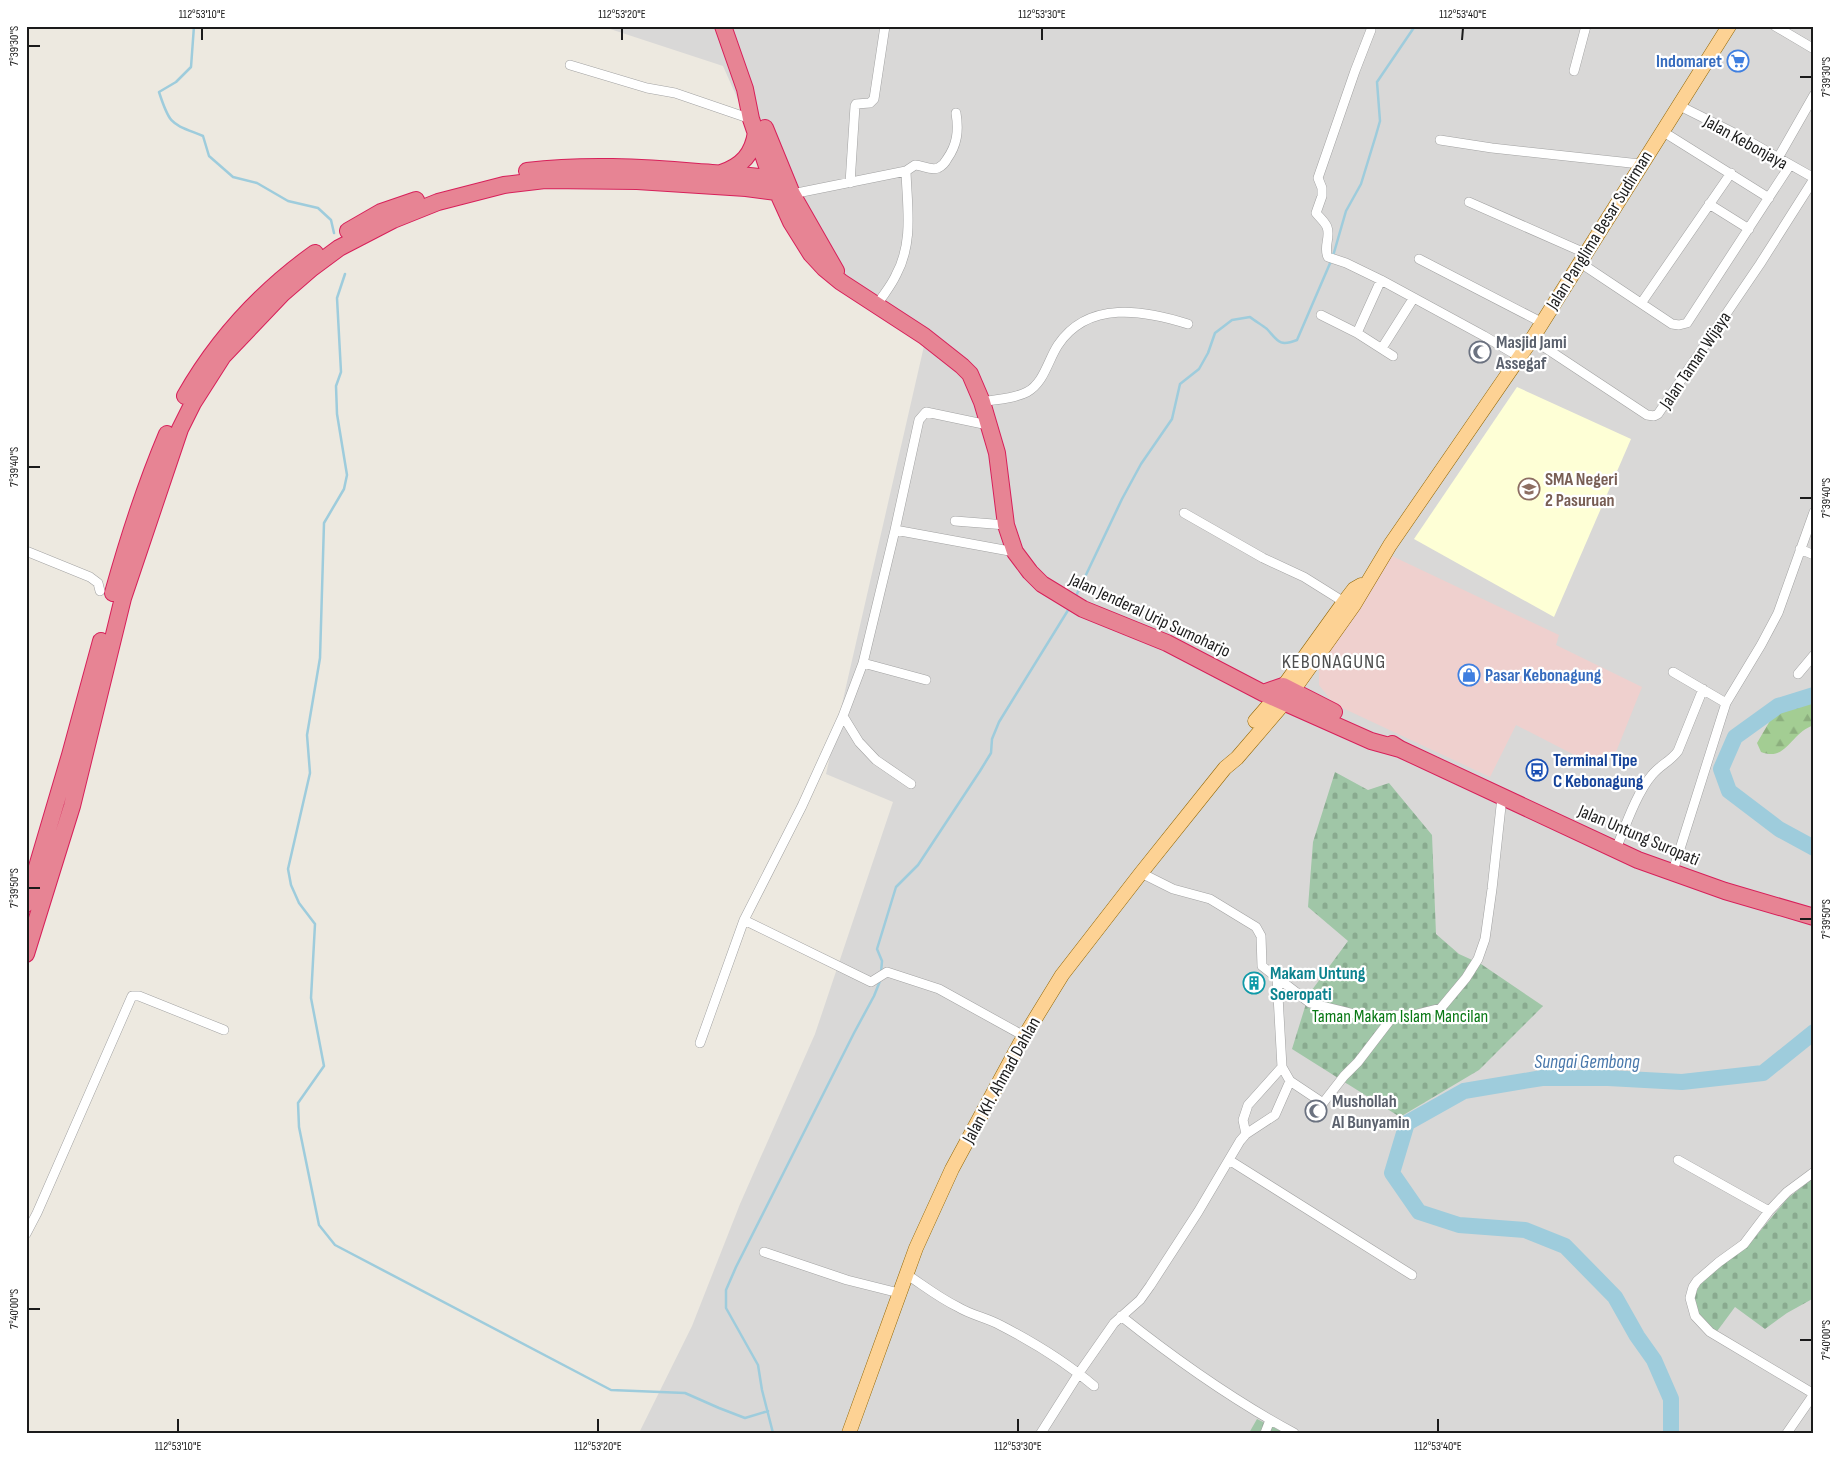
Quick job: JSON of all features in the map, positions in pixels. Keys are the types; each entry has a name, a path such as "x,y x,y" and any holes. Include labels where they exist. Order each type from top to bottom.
{"highway":[{"name":"Jalan Jenderal Urip Sumoharjo","path":"723,26 745,89 754,126 781,186 841,282"},
{"name":"Jalan Jenderal Urip Sumoharjo","path":"745,89 768,134 791,222 811,254 841,282 924,336 970,374 982,402 997,453 1006,525 1015,552 1042,584 1083,609 1167,643 1280,694"},
{"path":"722,174 742,163 750,153 754,126"},
{"path":"26,904 70,755 124,554 148,480 177,410 196,377 228,333 267,292 293,268 329,242 381,212 446,189 508,173 560,167 627,166 722,174 781,186"},
{"path":"26,954 72,806 123,598 174,444 193,403 223,356 252,324 282,294 339,248 393,220 438,202 480,191 504,185 545,180 585,179 746,188 781,186"},
{"path":"746,188 766,200 791,222"},
{"name":"Jalan Untung Suropati","path":"1280,694 1376,732 1400,749 1638,860 1724,892 1814,917"}],"main road":[{"name":"Jalan Panglima Besar Sudirman","path":"1280,694 1358,599 1366,582 1390,545 1518,356 1532,339 1640,164 1729,26"},
{"name":"Jalan Panglima Besar Sudirman","path":"1280,694 1344,602 1354,589 1366,582"},
{"name":"Jalan KH. Ahmad Dahlan","path":"849,1433 906,1274 952,1169 1024,1036 1062,975 1225,768 1230,754 1280,694"}],"street":[{"path":"850,182 853,112 856,104 870,102 874,99 884,26"},
{"path":"1370,26 1370,36 1355,71 1318,178 1322,188 1322,196 1316,213 1326,224 1328,230 1326,252 1332,259 1346,263 1381,280 1518,356"},
{"path":"1574,70 1586,26"},
{"path":"1775,26 1814,49"},
{"path":"570,65 647,88 684,96 754,126"},
{"path":"1778,158 1814,95"},
{"name":"Jalan Kebonjaya","path":"1678,105 1738,135 1814,179"},
{"path":"781,186 850,182 906,171 915,165 935,169 944,163 955,147 958,124 956,113"},
{"path":"1662,131 1769,198"},
{"path":"1440,140 1492,148 1640,164"},
{"path":"1469,202 1582,257 1672,324 1679,324 1687,322 1790,166"},
{"path":"877,305 896,275 906,246 909,231 906,171"},
{"path":"1642,302 1731,173"},
{"name":"Jalan Taman Wijaya","path":"1532,339 1647,415 1654,416 1658,414 1760,264 1814,179"},
{"path":"1709,204 1749,229"},
{"path":"1418,259 1541,322"},
{"path":"1357,333 1381,280"},
{"path":"1382,348 1413,299"},
{"path":"982,402 1026,393 1036,385 1058,345 1073,327 1084,319 1112,313 1145,313 1188,324"},
{"path":"1321,315 1357,333 1393,356"},
{"path":"700,1043 744,920 802,806 843,716 863,663 919,420 926,412 988,424"},
{"path":"1673,872 1726,703 1761,645 1778,612 1814,512"},
{"path":"1184,513 1263,558 1304,577 1344,602"},
{"path":"955,521 1006,525"},
{"path":"895,530 1015,552"},
{"path":"1800,549 1814,555"},
{"path":"26,551 90,578 98,583 100,591"},
{"path":"1798,674 1814,655"},
{"path":"863,663 926,680"},
{"path":"1673,672 1726,703"},
{"path":"1616,849 1646,782 1659,768 1674,757 1678,751 1703,689"},
{"path":"843,716 864,748 876,760 911,784"},
{"path":"1141,873 1173,890 1210,899 1256,927 1260,931 1261,936 1262,966 1310,1003 1363,1016 1413,1015 1441,1008 1466,978 1478,959 1485,939 1502,797"},
{"path":"744,920 871,982 887,972 939,989 1024,1036"},
{"path":"1277,978 1282,1067 1290,1081 1323,1103 1394,1015"},
{"path":"26,1234 38,1213 132,996 139,996 224,1030"},
{"path":"1246,1134 1243,1120 1248,1106 1282,1067"},
{"path":"1041,1433 1079,1372 1121,1316 1140,1300 1150,1286 1246,1134 1275,1115 1290,1081"},
{"path":"1229,1160 1412,1275"},
{"path":"1678,1160 1769,1211"},
{"path":"1787,1433 1814,1394 1710,1332 1695,1316 1691,1307 1691,1292 1697,1281 1744,1244 1769,1211 1787,1192 1814,1172"},
{"path":"764,1252 847,1280 899,1294"},
{"path":"906,1274 956,1307 974,1316 998,1324 1039,1347 1079,1372 1094,1386"},
{"path":"1121,1316 1180,1362 1270,1420 1294,1433"},
{"path":"1265,1433 1270,1420"}],"shaded area":[{"path":"601,26 1814,26 1814,1433 639,1433 692,1326 740,1204 815,1034 893,802 826,774 924,346 814,271 723,66"},
{"name":"SMA Negeri 2 Pasuruan","path":"1517,387 1631,439 1554,617 1414,539"},
{"name":"Pasar Kebonagung","path":"1392,556 1559,635 1556,645 1642,687 1614,757 1588,762 1516,725 1490,777 1334,704 1319,685 1319,666"}],"green space":[{"path":"1814,688 1814,725 1799,734 1783,750 1770,754 1761,752 1757,743 1778,707 1767,709 1788,697"},
{"name":"Taman Makam Islam Mancilan","path":"1335,772 1368,790 1389,783 1432,835 1436,934 1459,954 1481,964 1543,1006 1479,1070 1400,1117 1292,1049 1309,994 1348,941 1308,907 1313,842"},
{"path":"1814,1177 1814,1298 1787,1313 1765,1329 1735,1307 1715,1334 1698,1317 1693,1298 1701,1283 1746,1248 1787,1199"},
{"path":"1257,1419 1285,1433 1249,1433"}],"waterway":[{"path":"194,26 191,67 176,82 159,92 169,117 178,125 203,136 209,156 233,177 257,183 288,201 318,208 331,220 334,233"},
{"path":"1333,256 1346,211 1361,184 1380,121 1377,82 1415,26"},
{"path":"1075,598 1122,499 1141,464 1172,419 1180,384 1199,369 1208,353 1215,333 1232,320 1250,317 1267,329 1279,342 1286,343 1297,340 1331,261"},
{"path":"345,274 337,298 341,372 336,386 337,414 347,475 344,489 324,523 320,658 307,735 310,773 288,869 291,885 299,903 315,924 311,998 324,1066 298,1103 299,1127 319,1225 335,1245 611,1390 685,1393 745,1418 768,1411"},
{"path":"881,973 882,961 877,949 896,887 918,865 980,771 991,753 992,739 999,722 1070,607"},
{"name":"Sungai Gembong","path":"1814,695 1778,706 1735,737 1721,769 1729,791 1779,829 1814,848"},
{"path":"773,1433 758,1365 726,1308 726,1290 880,981"},
{"name":"Sungai Gembong","path":"1671,1433 1671,1399 1654,1360 1637,1336 1615,1297 1565,1246 1525,1230 1459,1225 1419,1212 1392,1173 1407,1123 1464,1091 1542,1078 1608,1078 1682,1082 1763,1073 1814,1032"}],"place":[{"name":"Indomaret","path":"1738,61"},
{"name":"Masjid Jami Assegaf","path":"1480,352"},
{"name":"SMA Negeri 2 Pasuruan","path":"1529,489"},
{"name":"Pasar Kebonagung","path":"1469,675"},
{"name":"Terminal Tipe C Kebonagung","path":"1537,770"},
{"name":"Makam Untung Soeropati","path":"1254,983"},
{"name":"Mushollah Al Bunyamin","path":"1316,1111"}],"district":[{"name":"KEBONAGUNG","path":"1334,661"}]}
